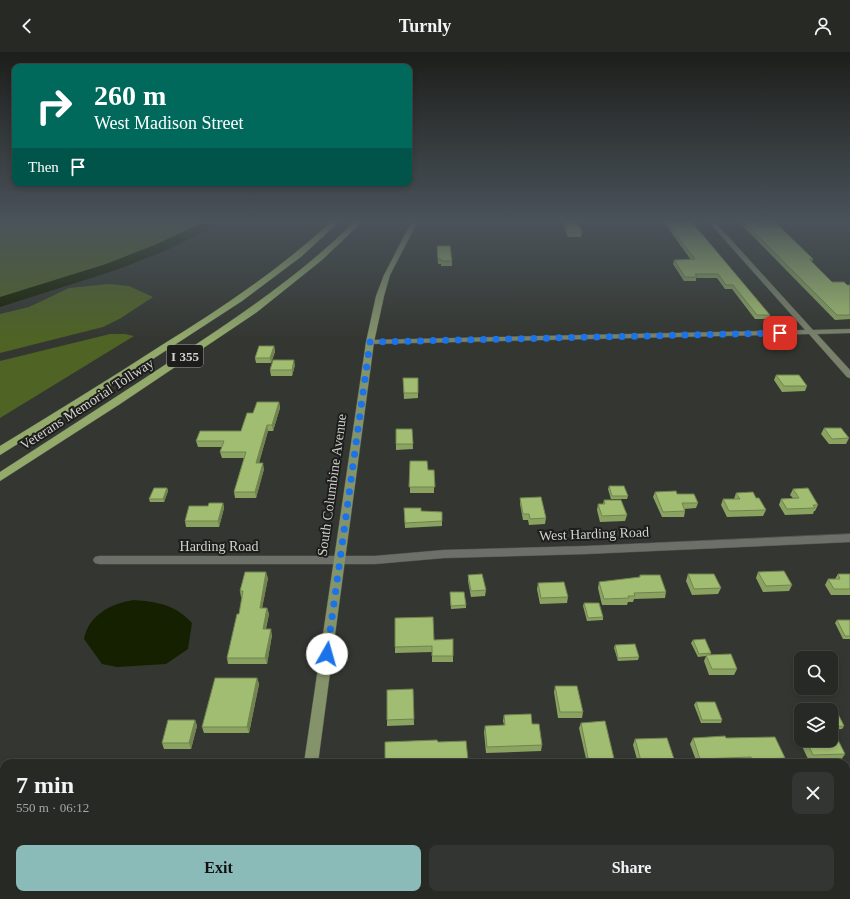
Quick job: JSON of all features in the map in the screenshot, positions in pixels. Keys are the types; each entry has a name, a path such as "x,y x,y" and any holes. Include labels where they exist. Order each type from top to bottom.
{"highway":[{"name":"Veterans Memorial Tollway","path":"0,451 210,319 264,281 290,261"},
{"name":"Veterans Memorial Tollway","path":"0,477 234,324 280,290 316,261"}],"main road":[{"name":"South Columbine Avenue","path":"312,759 370,342 380,296 387,275 395,261"}],"street":[{"path":"747,261 850,375"},
{"path":"370,342 850,331"},
{"name":"West Harding Road","path":"339,561 375,560 444,554 586,550 850,538"},
{"name":"Harding Road","path":"99,560 339,561"}],"green space":[{"path":"0,261 123,261 79,276 0,299"},
{"path":"109,284 129,286 153,297 121,318 103,327 0,353 0,314 29,307 69,288"},
{"path":"110,334 125,334 134,336 0,418 0,361"}],"shaded area":[{"path":"134,600 159,603 173,608 186,617 192,623 188,649 166,664 117,667 102,664 84,639 90,623 110,607"}],"building":[{"path":"674,261 724,261 770,315 757,315 733,285 726,285 718,274 695,274 697,277 685,277"},
{"path":"783,261 811,261 832,282 844,282 847,285 850,285 850,315 837,315"},
{"path":"259,346 274,346 270,358 255,358"},
{"path":"273,360 294,360 292,370 270,370"},
{"path":"776,375 799,375 807,386 784,386"},
{"path":"403,378 418,378 418,393 404,393"},
{"path":"257,402 279,402 272,425 267,425 256,463 263,463 255,492 234,492 246,452 220,452 224,441 196,441 200,431 241,431 247,413 253,413"},
{"path":"824,428 841,428 849,438 832,439"},
{"path":"396,429 412,429 413,444 396,444"},
{"path":"410,461 427,461 428,470 434,470 435,487 409,487"},
{"path":"609,486 624,486 628,496 612,496"},
{"path":"154,488 167,488 163,499 149,499"},
{"path":"808,488 818,505 813,505 815,508 787,509 781,499 799,498 793,489"},
{"path":"676,491 677,494 694,494 698,503 682,503 685,511 663,512 655,492"},
{"path":"753,492 756,498 759,498 766,510 729,511 723,499 740,499 736,493"},
{"path":"541,497 546,518 530,519 529,514 523,514 520,498"},
{"path":"604,500 621,500 627,515 602,516 598,504 605,504"},
{"path":"209,503 223,503 218,521 185,521 189,506 208,506"},
{"path":"404,508 421,508 421,511 442,512 442,521 405,523"},
{"path":"784,571 792,585 766,586 758,572"},
{"path":"245,572 266,572 260,608 267,608 263,629 271,629 265,658 227,658 237,614 239,614 243,591 240,591"},
{"path":"482,574 486,590 471,591 468,575"},
{"path":"688,574 714,574 721,588 694,589"},
{"path":"838,574 850,574 850,589 834,589 828,579 840,579"},
{"path":"640,575 660,575 666,592 634,593 635,596 628,596 629,598 604,599 599,582 640,577"},
{"path":"564,582 568,597 541,598 538,583"},
{"path":"450,592 464,592 466,605 451,606"},
{"path":"584,603 599,603 603,617 588,618"},
{"path":"433,617 434,640 453,639 453,656 432,656 432,646 395,647 395,618"},
{"path":"837,620 850,620 850,636 845,636"},
{"path":"705,639 711,653 699,654 693,640"},
{"path":"635,644 639,657 618,658 615,645"},
{"path":"731,654 737,669 712,669 706,655"},
{"path":"215,678 257,678 247,727 202,727"},
{"path":"555,686 577,686 583,712 560,712"},
{"path":"413,689 414,719 387,720 387,690"},
{"path":"696,702 715,702 722,720 702,720"},
{"path":"531,714 532,724 539,724 542,745 487,747 485,726 505,725 504,715"},
{"path":"838,714 844,726 838,726"},
{"path":"168,720 195,720 189,743 162,743"},
{"path":"605,721 614,759 588,759 581,723"},
{"path":"725,736 726,738 775,737 785,758 752,759 751,757 700,759 693,738"},
{"path":"667,738 674,759 640,759 635,739"},
{"path":"437,740 438,742 466,741 468,759 385,759 385,742"},
{"path":"838,740 845,754 813,755 809,747 838,747"}],"waterway":[{"path":"0,302 128,261"}],"route":[{"path":"327,654 370,342 780,333"}]}
